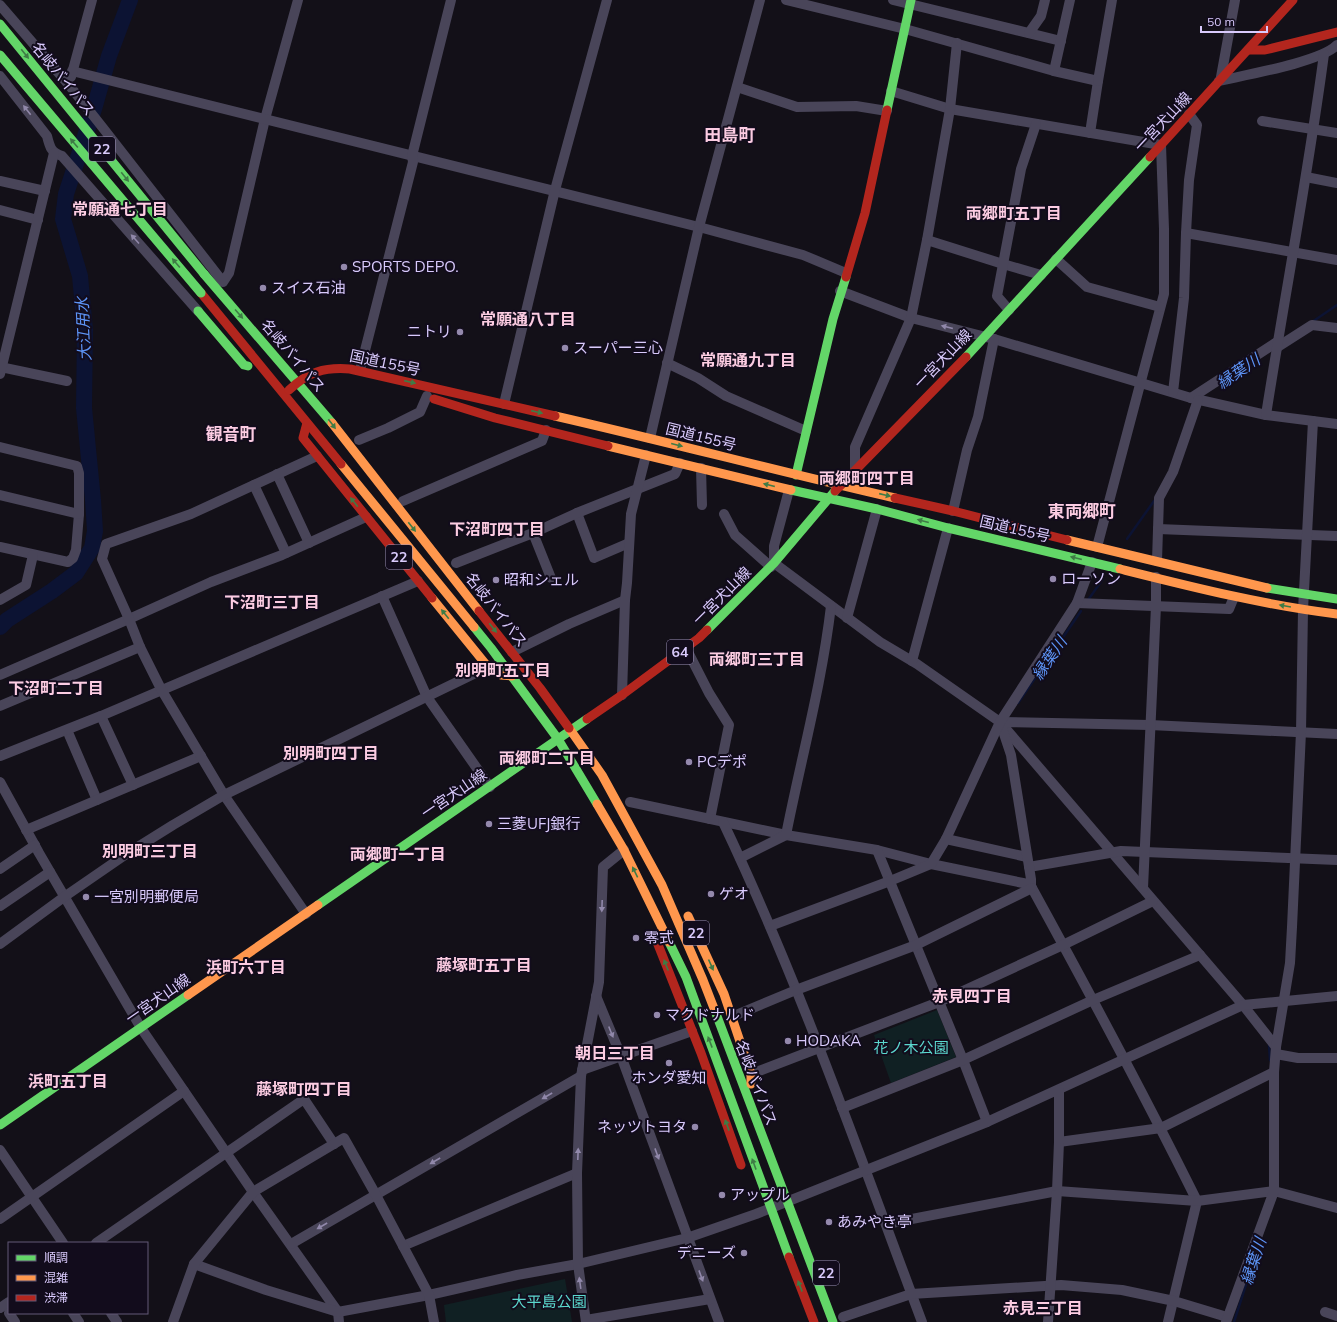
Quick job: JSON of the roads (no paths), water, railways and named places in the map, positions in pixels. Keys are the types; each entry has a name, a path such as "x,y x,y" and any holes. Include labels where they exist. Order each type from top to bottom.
{"main road":[{"name":"一宮犬山線","path":"0,1125 571,731 699,638 772,565 855,469 989,338 1009,310 1293,0"},
{"path":"796,475 832,319 865,213 911,2"},
{"name":"名岐バイパス","path":"0,24 204,274 321,410 512,652 602,775 662,885 703,980 833,1322"},
{"path":"1248,50 1265,50 1337,32"},
{"name":"名岐バイパス","path":"0,55 201,293 308,423 491,648 558,740 624,850 686,978 721,1070 770,1208 814,1322"},
{"name":"22","path":"223,282 226,298"},
{"path":"198,311 244,365 264,371"},
{"name":"国道155号","path":"284,395 310,374 323,369 336,367 360,370 650,438 796,475 953,511 1272,589 1337,599"},
{"name":"国道155号","path":"299,384 327,373 338,371 359,374 495,418 827,500 877,509 948,528 1234,597 1303,610 1337,614"},
{"path":"321,410 336,412"},
{"name":"22","path":"308,423 303,438 366,517 488,667 501,676 512,676"},
{"path":"385,476 403,501 422,523"},
{"path":"505,631 505,643"},
{"name":"22","path":"602,775 625,796 637,815"},
{"name":"22","path":"646,893 650,923"},
{"name":"22","path":"686,910 724,994 751,1074 751,1109"},
{"path":"654,936 701,1053 741,1165 748,1173 760,1180"},
{"path":"703,980 724,994"},
{"path":"701,1053 721,1070"},
{"name":"22","path":"798,1231 814,1246"},
{"name":"22","path":"804,1322 806,1303"}],"street":[{"path":"47,136 69,85 92,0"},
{"path":"0,5 69,85 223,282 229,273 265,119 298,0"},
{"path":"360,370 413,162 412,156 451,0"},
{"path":"504,404 555,190 606,0"},
{"path":"650,438 699,227 738,88 760,0"},
{"path":"786,0 905,29 1054,71 1098,81"},
{"path":"893,0 911,2 936,11 1061,41"},
{"path":"936,0 936,11"},
{"path":"1029,33 1041,16 1045,0"},
{"path":"1054,71 1070,0"},
{"path":"1090,133 1112,0"},
{"path":"1235,0 1220,80 1287,66 1324,54 1337,45"},
{"path":"855,469 855,447 911,318 927,240 950,108 957,43"},
{"path":"1266,415 1292,252 1314,130 1324,54"},
{"path":"72,71 699,227 803,255 846,273"},
{"path":"0,76 47,136 49,145 54,153 62,156 198,311"},
{"path":"738,88 797,107 856,106 887,111"},
{"path":"891,91 950,108 1161,145 1164,222 1164,294 1097,547"},
{"path":"1173,392 1184,298 1189,180 1197,125 1190,114"},
{"path":"1262,121 1337,133"},
{"path":"1009,310 997,296 1021,169 1036,124"},
{"path":"81,179 103,128"},
{"path":"54,153 46,191 1,369 67,381"},
{"path":"1306,177 1337,182"},
{"path":"0,181 46,191"},
{"path":"0,210 38,220"},
{"path":"1186,233 1337,260"},
{"path":"927,240 1041,275"},
{"path":"1056,259 1087,287 1160,307"},
{"path":"840,291 911,318 989,338 1194,399 1266,415 1337,424"},
{"path":"1157,561 1159,498 1173,472 1194,399 1277,345 1312,325 1337,328"},
{"path":"953,511 967,450 978,416 989,338"},
{"path":"667,363 698,378 726,396 806,432"},
{"path":"359,440 420,412 427,396"},
{"path":"843,1317 911,1294 1061,1285 1122,1290 1174,1301 1227,1320 1274,1191 1274,1072 1283,1001 1290,963 1300,732 1303,610 1313,421"},
{"path":"403,501 542,441 546,430"},
{"path":"0,447 76,466 78,473 79,514 76,550 73,558 68,562 0,547"},
{"path":"622,695 624,600 631,514 646,455"},
{"path":"306,914 224,795 161,689 140,647 102,559 106,544 191,514 317,456"},
{"path":"456,563 675,474 680,463"},
{"path":"700,468 702,505"},
{"path":"277,474 309,543"},
{"path":"254,485 286,553"},
{"path":"772,565 774,546 789,490"},
{"path":"0,495 79,514"},
{"path":"847,618 877,509"},
{"path":"577,513 594,558 629,543"},
{"path":"724,514 734,535 772,565 832,606 880,642 912,661 1000,722 1243,1005 1276,1051 1298,1058 1337,1058"},
{"path":"0,675 211,582 286,553 366,517"},
{"path":"912,661 948,528"},
{"path":"1158,529 1337,536"},
{"path":"533,533 551,578"},
{"path":"0,600 26,585 34,555"},
{"path":"770,926 931,864 946,839 1000,722 1077,603 1092,562"},
{"path":"1142,888 1156,606 1156,577"},
{"path":"0,756 101,716 161,689 418,581"},
{"path":"382,596 427,697 490,787"},
{"path":"1077,603 1229,609 1234,597"},
{"path":"512,652 569,624 624,600"},
{"path":"786,835 826,645 832,606"},
{"path":"0,706 140,647"},
{"path":"686,648 709,693 729,726 710,819"},
{"path":"0,944 125,855 173,824 224,795 488,667"},
{"path":"101,716 132,785"},
{"path":"1000,722 1150,725 1337,734"},
{"path":"1000,722 1011,755 1032,887 1161,1128 1197,1201 1168,1322"},
{"path":"67,730 97,800"},
{"path":"26,830 201,756"},
{"path":"0,782 34,845 141,1028 253,1192 291,1244 339,1317"},
{"path":"625,796 723,822 786,835 877,850 931,864 1028,884 1032,887"},
{"path":"723,822 770,926 796,990 866,1171 922,1322"},
{"path":"740,858 786,835"},
{"path":"946,839 1027,856"},
{"path":"0,869 34,845"},
{"path":"624,850 603,867 599,982 582,1073 577,1173 578,1264 586,1321 710,1299"},
{"path":"877,850 987,1122"},
{"path":"1029,867 1121,851 1337,860"},
{"path":"0,906 50,872"},
{"path":"731,1017 796,990 916,945 1032,887"},
{"path":"751,1074 939,1002 1063,945 1153,901"},
{"path":"842,1108 963,1060 1093,1000 1200,955"},
{"path":"596,996 621,1056 719,1322"},
{"path":"194,1264 339,1317 517,1275 578,1264 687,1238 787,1202 987,1122 1243,1005 1337,996"},
{"path":"291,1244 582,1073 621,1056 692,1032"},
{"path":"1059,1142 1161,1128 1274,1072"},
{"path":"1048,1322 1057,1192 1059,1090"},
{"path":"0,1219 184,1091"},
{"path":"97,1242 304,1099 334,1144"},
{"path":"173,1322 194,1264 253,1192 344,1138 429,1295 434,1322"},
{"path":"0,1150 31,1198 62,1242"},
{"path":"403,1246 577,1173"},
{"path":"886,1224 1057,1192 1197,1201 1274,1191 1337,1208"},
{"path":"1324,1312 1337,1316"}],"waterway":[{"name":"大江用水","path":"0,627 7,620 52,591 76,573 92,548 95,531 84,408 85,330 80,276 63,219 66,194 94,109 109,56 130,0"},
{"name":"縁葉川","path":"1312,322 1337,305"},
{"name":"縁葉川","path":"1127,539 1154,501"},
{"name":"縁葉川","path":"1088,600 1103,579"},
{"name":"縁葉川","path":"1018,703 1081,611"},
{"name":"縁葉川","path":"1269,1045 1270,1060"},
{"name":"縁葉川","path":"1234,1322 1252,1266"}],"place":[{"name":"SPORTS DEPO.","path":"344,267"},
{"name":"スイス石油","path":"263,288"},
{"name":"ニトリ","path":"460,332"},
{"name":"スーパー三心","path":"565,348"},
{"name":"ローソン","path":"1053,579"},
{"name":"昭和シェル","path":"496,580"},
{"name":"PCデポ","path":"689,762"},
{"name":"三菱UFJ銀行","path":"489,824"},
{"name":"ゲオ","path":"711,894"},
{"name":"一宮別明郵便局","path":"86,897"},
{"name":"零式","path":"636,938"},
{"name":"マクドナルド","path":"657,1015"},
{"name":"HODAKA","path":"788,1041"},
{"name":"ホンダ愛知","path":"669,1063"},
{"name":"ネッツトヨタ","path":"695,1127"},
{"name":"アップル","path":"722,1195"},
{"name":"あみやき亭","path":"829,1222"},
{"name":"デニーズ","path":"744,1253"}],"district":[{"name":"田島町","path":"730,135"},
{"name":"常願通七丁目","path":"120,209"},
{"name":"両郷町五丁目","path":"1014,213"},
{"name":"常願通八丁目","path":"528,319"},
{"name":"常願通九丁目","path":"748,360"},
{"name":"観音町","path":"231,434"},
{"name":"両郷町四丁目","path":"867,478"},
{"name":"東両郷町","path":"1082,511"},
{"name":"下沼町四丁目","path":"497,529"},
{"name":"下沼町三丁目","path":"272,602"},
{"name":"両郷町三丁目","path":"757,659"},
{"name":"別明町五丁目","path":"503,670"},
{"name":"下沼町二丁目","path":"56,688"},
{"name":"別明町四丁目","path":"331,753"},
{"name":"両郷町二丁目","path":"547,758"},
{"name":"別明町三丁目","path":"150,851"},
{"name":"両郷町一丁目","path":"398,854"},
{"name":"藤塚町五丁目","path":"484,965"},
{"name":"浜町六丁目","path":"246,967"},
{"name":"赤見四丁目","path":"972,996"},
{"name":"朝日三丁目","path":"615,1053"},
{"name":"浜町五丁目","path":"68,1081"},
{"name":"藤塚町四丁目","path":"304,1089"},
{"name":"赤見三丁目","path":"1043,1308"}],"park label":[{"name":"花ノ木公園","path":"911,1048"},
{"name":"大平島公園","path":"549,1302"}]}
